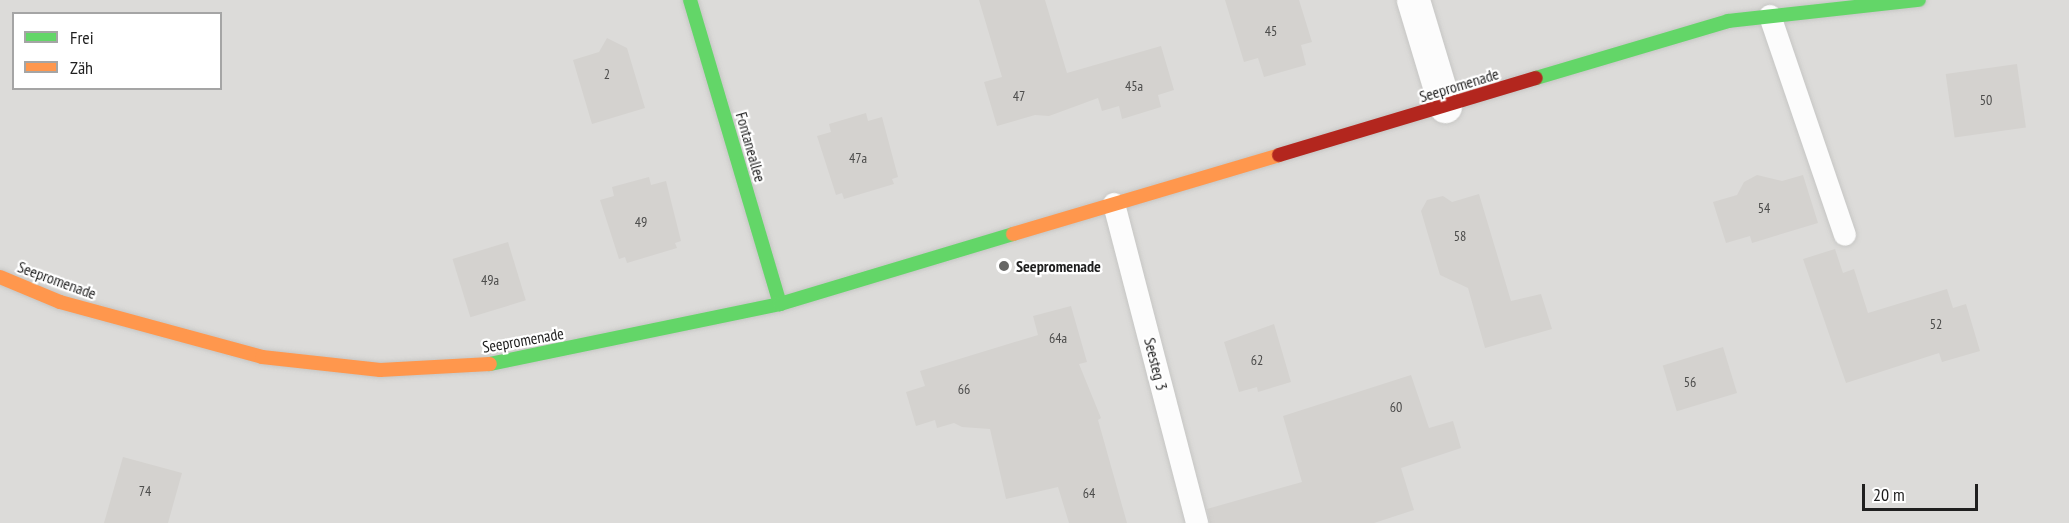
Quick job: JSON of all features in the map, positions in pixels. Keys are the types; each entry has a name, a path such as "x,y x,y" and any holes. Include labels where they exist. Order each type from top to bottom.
{"street":[{"name":"Fontaneallee","path":"690,0 780,304"},
{"path":"1413,0 1445,106"},
{"name":"Seepromenade","path":"0,277 60,302 262,357 380,370 496,364 780,304 1728,21 1919,0"}],"lane":[{"path":"1770,16 1845,235"},
{"name":"Seesteg 3","path":"1114,204 1197,523"}],"shaded area":[{"path":"0,0 2069,0 2069,523 0,523"}],"building":[{"path":"979,0 1045,0 1067,73 1161,46 1174,90 1158,95 1161,107 1122,119 1119,106 1102,111 1098,98 1049,116 1035,115 997,126 984,82 1002,77"},
{"path":"1225,0 1299,0 1312,42 1301,45 1306,65 1264,77 1258,58 1244,62"},
{"path":"607,38 627,48 645,108 592,124 573,60 599,52"},
{"path":"2017,64 2026,127 1955,137 1946,74"},
{"path":"866,113 868,121 882,117 898,177 892,179 894,184 844,199 842,193 836,195 817,136 831,132 829,124"},
{"path":"1757,175 1782,181 1803,175 1818,223 1752,243 1750,236 1726,243 1713,202 1737,195 1744,182"},
{"path":"649,177 651,185 666,181 681,241 675,243 677,248 627,263 625,257 619,259 600,200 614,196 612,187"},
{"path":"1479,194 1511,301 1541,294 1552,329 1485,348 1468,288 1440,275 1421,211 1427,200 1443,196 1452,202"},
{"path":"508,242 526,300 470,317 453,259"},
{"path":"1835,249 1843,273 1854,269 1868,313 1947,289 1953,308 1966,304 1980,351 1942,362 1939,353 1846,383 1803,259"},
{"path":"1071,306 1087,362 1079,364 1101,418 1098,420 1127,523 1069,523 1058,487 1006,499 990,429 962,427 954,423 937,428 935,420 916,426 906,392 925,386 920,371 1038,335 1033,316"},
{"path":"1274,324 1291,382 1258,392 1257,387 1239,392 1224,342"},
{"path":"1723,347 1737,393 1677,411 1663,365"},
{"path":"1411,375 1429,428 1453,421 1461,448 1401,468 1414,510 1374,523 1210,523 1207,509 1302,482 1283,416"},
{"path":"123,457 182,473 168,523 104,523"}],"traffic: fast":[{"path":"690,0 780,304"},
{"path":"1536,78 1728,21 1919,0"},
{"path":"490,364 780,304 1013,234"}],"traffic: slow":[{"path":"1013,234 1279,155"},
{"path":"0,277 60,302 262,357 380,370 490,364"}],"traffic: jam":[{"path":"1279,155 1536,78"}],"place":[{"name":"Seepromenade","path":"1004,266"}]}
